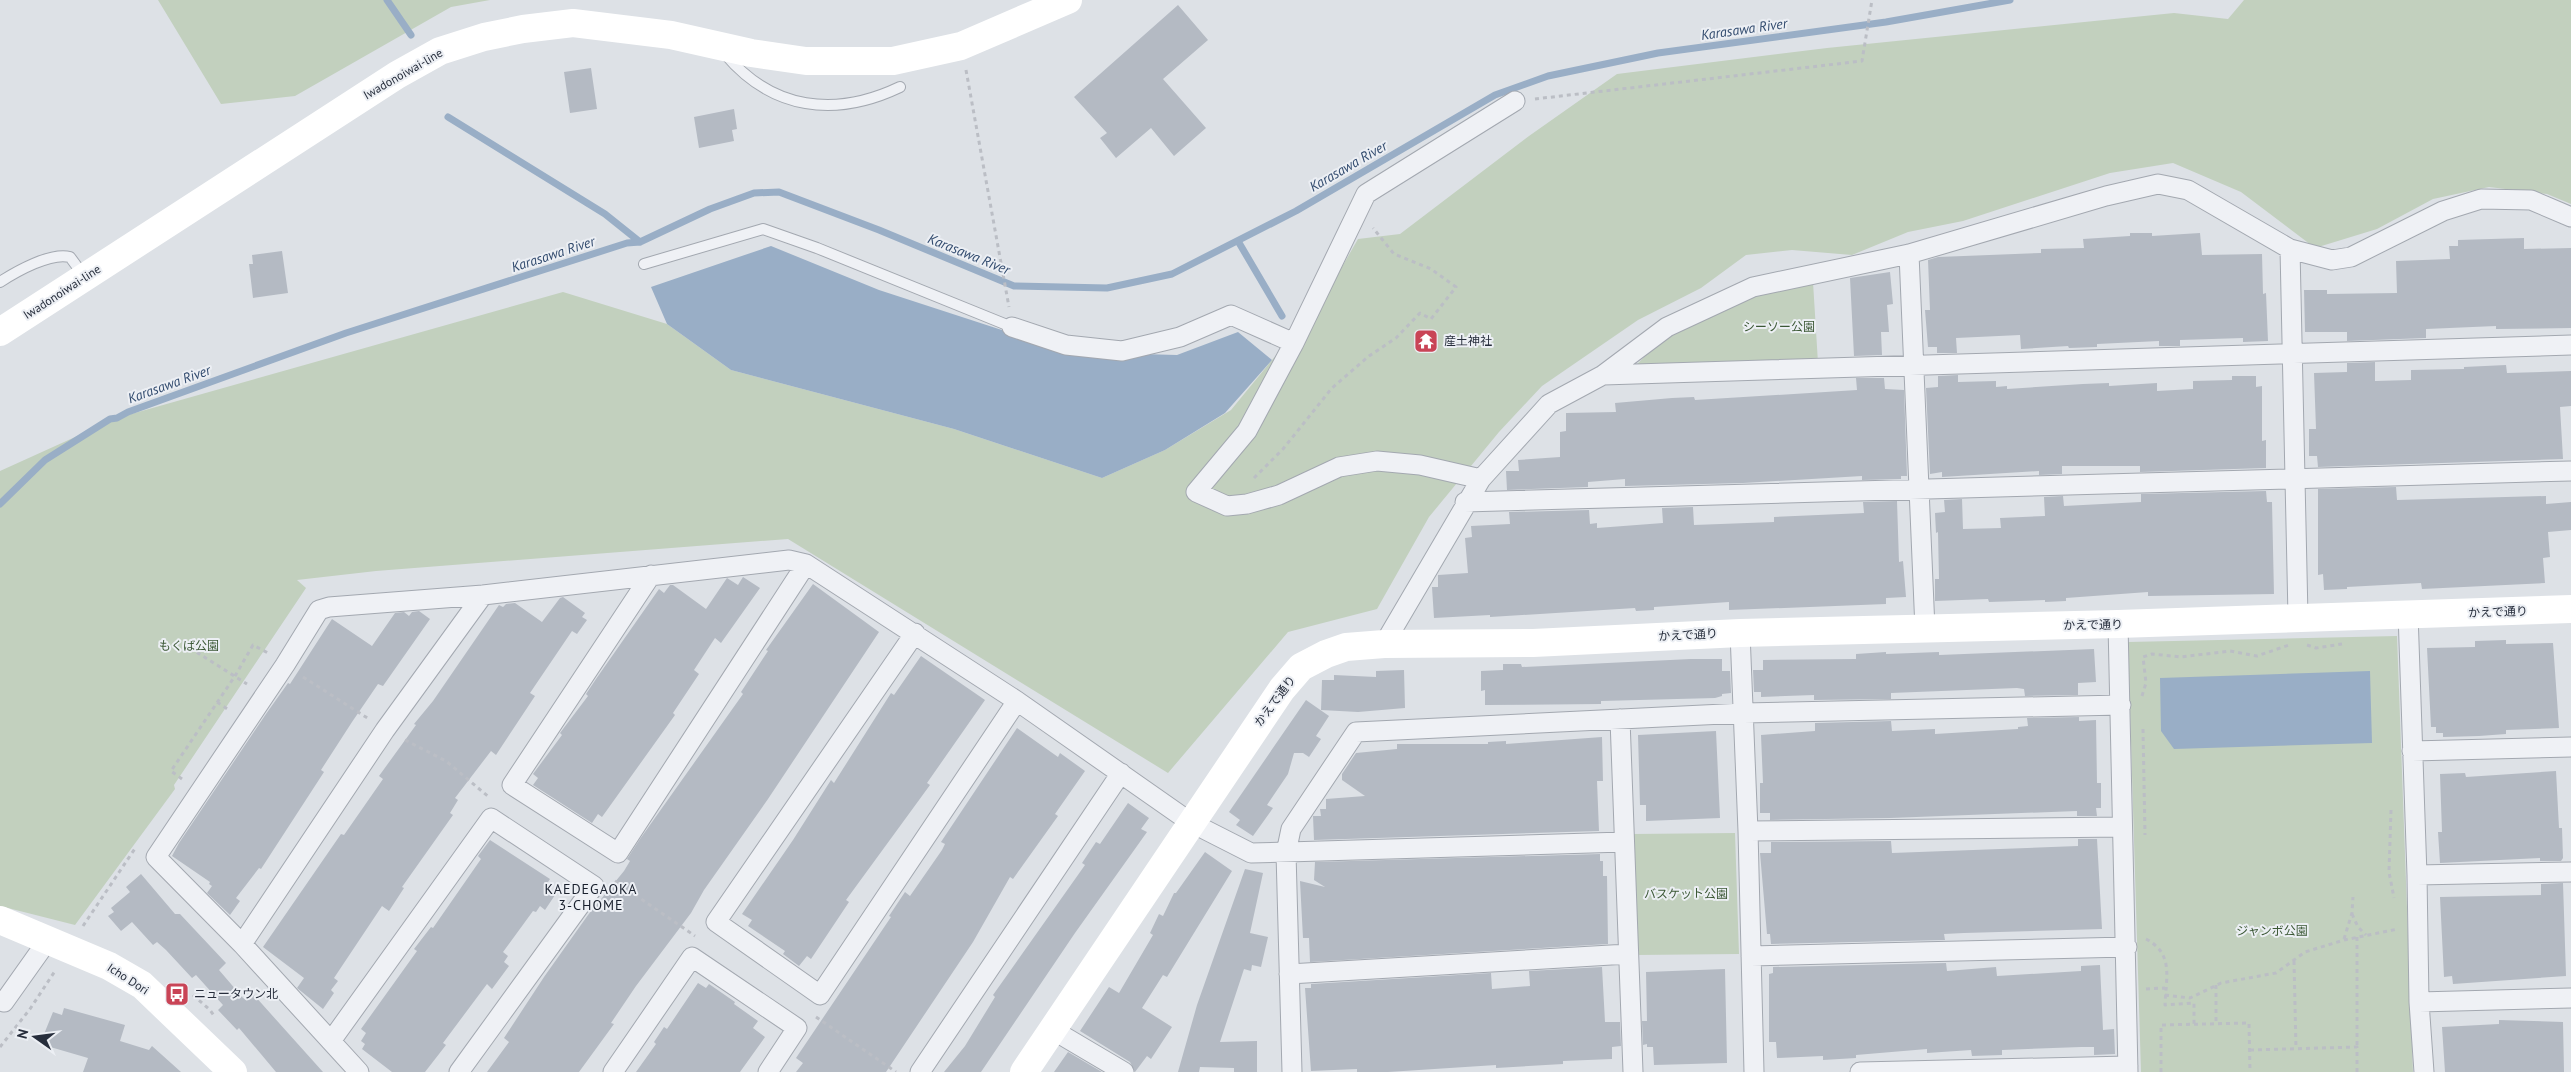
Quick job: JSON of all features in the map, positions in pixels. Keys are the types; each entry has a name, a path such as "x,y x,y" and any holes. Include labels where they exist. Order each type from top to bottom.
{"street":[{"name":"Iwadonoiwai-line","path":"0,332 389,80 440,51 484,37 523,28 573,23 630,28 716,44 751,53 806,61 844,63 893,61 961,46 1068,0"},
{"path":"1481,479 1420,465 1377,461 1339,466 1279,495 1247,504 1227,506 1196,492 1247,431 1294,343 1366,194 1515,102"},
{"path":"1384,644 1465,502 1481,479 1549,404 1603,375 1667,327 1753,287 1909,254 2106,196 2158,184 2188,190 2290,249 2332,260 2351,257 2444,211 2481,199 2531,200 2571,217"},
{"path":"2290,249 2297,629"},
{"path":"1909,254 1926,629"},
{"path":"1012,327 1066,345 1122,351 1180,337 1231,315 1294,343"},
{"path":"1603,375 2571,345"},
{"path":"1465,502 1920,491 2571,471"},
{"path":"359,1072 242,944 156,857 285,665 319,610 329,606 483,594 789,560 806,564 915,633 1017,701 1190,822 1251,853 1624,842"},
{"path":"651,575 512,785 618,852 806,564"},
{"path":"242,944 384,730 483,594"},
{"name":"かえで通り","path":"1024,1072 1190,822 1282,689 1301,667 1326,654 1346,647 1384,644 1533,643 1740,633 2118,624 2297,629 2408,613 2571,609"},
{"path":"2408,613 2417,875 2419,1002 2424,1072"},
{"path":"1860,1072 2128,1069 2134,942 2122,827 2118,624"},
{"path":"915,633 716,922 820,995 1017,701"},
{"path":"1740,633 1748,831 1754,1072"},
{"path":"1292,1072 1286,853 1291,828 1356,732 1744,713 2121,705"},
{"path":"1620,719 1633,1072"},
{"path":"2412,751 2571,747"},
{"path":"920,1072 1121,773"},
{"path":"331,1041 491,818 594,886 459,1072"},
{"path":"1748,831 2122,827"},
{"path":"2417,875 2571,872"},
{"name":"Icho Dori","path":"0,920 109,966 142,985 233,1072"},
{"path":"0,1001 4,1002 48,940"},
{"path":"1751,956 2134,942"},
{"path":"1289,974 1628,954"},
{"path":"613,1072 692,957 797,1028 768,1072"},
{"path":"2419,1002 2571,998"},
{"path":"1052,1030 1124,1072"}],"lane":[{"path":"716,44 741,74 768,91 801,104 842,105 878,98 900,88"},
{"path":"644,264 763,229 817,248 1012,327"},
{"path":"0,282 26,267 62,255 70,257 84,277"}],"path":[{"path":"1515,102 1862,61 1871,1"},
{"path":"961,46 1005,276 1008,302"},
{"path":"1233,505 1240,491 1283,449 1332,388 1369,356 1396,338 1420,313 1431,319 1456,287 1431,269 1394,254 1376,232 1361,205"},
{"path":"2141,701 2146,683 2143,658 2152,654 2181,657 2230,651 2257,656 2297,629"},
{"path":"182,779 171,771 235,676 253,644 268,654"},
{"path":"2303,644 2316,648 2344,644"},
{"path":"190,648 247,684"},
{"path":"217,702 229,710"},
{"path":"2142,726 2144,732 2146,830 2144,838"},
{"path":"2391,806 2388,872 2395,900"},
{"path":"2344,940 2352,913 2353,896"},
{"path":"83,926 96,905"},
{"path":"2352,913 2358,927 2367,935"},
{"path":"2166,995 2190,998 2216,985 2276,973 2305,952 2344,940 2401,928"},
{"path":"2357,937 2358,1072"},
{"path":"2134,942 2157,945 2166,958 2165,1005 2194,1003 2194,1024"},
{"path":"2294,960 2296,1048"},
{"path":"0,1047 30,1009 60,964"},
{"path":"2216,985 2216,1024"},
{"path":"2161,1072 2161,1025 2249,1023 2250,1072"},
{"path":"2250,1050 2357,1047"}],"green space":[{"path":"158,0 490,0 451,7 295,96 221,104"},
{"name":"もくば公園","path":"2244,0 2571,0 2571,204 2547,194 2489,187 2433,199 2377,229 2315,248 2241,192 2173,163 2110,173 1963,221 1908,232 1852,255 1792,250 1746,255 1701,288 1638,320 1542,386 1499,432 1429,517 1377,609 1288,632 1168,773 788,539 376,571 297,580 306,588 174,785 175,789 75,925 0,906 0,471 117,418 563,292 667,324 731,370 954,429 1102,478 1165,450 1231,410 1277,354 1316,312 1358,239 1400,234 1529,136 1617,74 1827,48 2174,13 2228,19"},
{"name":"シーソー公園","path":"1813,282 1818,363 1634,367 1670,332 1755,295"},
{"name":"ジャンボ公園","path":"2397,636 2413,1072 2141,1072 2128,642"},
{"name":"バスケット公園","path":"1735,833 1739,954 1636,955 1633,834"}],"water":[{"path":"771,246 879,290 1069,352 1177,355 1238,332 1272,360 1225,413 1165,450 1102,478 954,429 731,370 667,324 651,287"},
{"path":"2370,671 2372,743 2174,749 2161,731 2160,678"}],"building":[{"path":"1178,5 1208,40 1163,79 1206,128 1174,156 1151,128 1116,158 1100,138 1107,133 1074,97"},
{"path":"591,68 597,109 570,113 564,72"},
{"path":"734,109 737,129 732,130 734,141 699,148 694,117"},
{"path":"2130,233 2152,233 2152,236 2200,233 2202,255 2262,254 2263,294 2266,293 2268,341 2243,342 2243,338 2180,340 2180,346 2159,346 2159,341 2097,344 2097,347 2069,348 2068,346 2021,349 2020,335 1956,338 1957,353 1937,353 1937,347 1928,347 1925,310 1930,310 1928,260 1938,257 2041,253 2041,249 2084,248 2083,239 2130,236"},
{"path":"2524,238 2524,249 2571,248 2571,328 2496,329 2496,326 2426,329 2426,338 2347,341 2347,332 2305,332 2304,290 2327,290 2327,294 2397,293 2396,261 2450,259 2449,246 2458,246 2458,240"},
{"path":"282,251 288,293 253,298 249,264 253,264 252,255"},
{"path":"1890,272 1893,304 1887,305 1889,332 1881,332 1882,355 1854,356 1850,278"},
{"path":"2375,362 2375,381 2411,380 2411,370 2464,369 2464,367 2506,365 2507,373 2571,371 2571,406 2560,407 2563,459 2318,467 2317,456 2309,456 2309,429 2316,429 2314,373 2347,372 2347,363"},
{"path":"1958,375 1958,382 1996,381 1996,387 2007,386 2007,389 2083,384 2109,383 2109,386 2157,383 2157,391 2193,389 2193,381 2232,380 2232,376 2256,376 2256,387 2262,386 2262,441 2266,440 2266,468 2140,472 2140,466 2062,466 2062,474 2039,475 2039,471 1942,477 1942,472 1930,474 1926,388 1938,387 1938,376"},
{"path":"1856,378 1884,378 1885,389 1904,390 1907,476 1901,476 1901,479 1862,480 1862,476 1743,483 1625,486 1625,479 1588,482 1588,487 1507,490 1506,471 1519,471 1518,460 1560,457 1560,432 1566,431 1566,413 1616,412 1615,403 1672,398 1694,397 1695,400 1857,390"},
{"path":"2396,487 2397,500 2546,496 2546,504 2571,502 2571,530 2548,532 2550,557 2543,558 2545,583 2422,589 2421,583 2324,590 2323,574 2318,575 2318,489"},
{"path":"2266,491 2267,502 2272,502 2274,594 2148,596 2148,592 2066,598 2066,601 2045,602 2045,600 1989,602 1988,599 1935,601 1935,579 1939,579 1938,532 1936,533 1935,513 1945,512 1944,500 1962,499 1963,529 2001,528 2000,518 2045,516 2044,497 2063,496 2064,506 2141,502 2141,494"},
{"path":"1897,501 1899,562 1903,561 1906,597 1886,598 1886,604 1729,610 1729,602 1654,607 1654,610 1636,611 1635,608 1490,617 1490,615 1434,618 1432,587 1438,587 1438,575 1468,573 1465,538 1472,537 1471,526 1510,524 1509,512 1589,510 1590,524 1597,523 1597,528 1663,523 1662,508 1693,507 1694,525 1774,522 1774,517 1864,513 1863,502"},
{"path":"743,577 760,588 721,643 715,638 694,670 699,674 673,713 675,715 602,817 598,814 592,823 533,785 538,778 533,774 562,735 560,733 588,696 586,694 659,589 664,593 670,585 673,585 706,609 727,578 738,585"},
{"path":"813,584 879,632 768,799 704,890 691,913 636,986 611,1023 614,1024 579,1072 487,1072 509,1042 504,1038 544,977 588,915 624,871 630,861 627,859 640,839 743,694 741,692 768,651 766,650"},
{"path":"563,597 585,613 582,617 587,620 577,634 572,631 530,693 535,696 496,755 491,751 455,798 458,800 450,813 453,815 402,887 404,888 389,911 382,906 334,978 338,981 331,990 334,993 323,1009 297,988 304,978 263,947 341,834 344,835 383,779 379,776 499,605 503,607 506,604 515,603 542,622 560,598"},
{"path":"419,611 430,619 383,686 378,684 352,722 321,770 324,772 261,869 259,868 236,898 240,901 230,915 207,893 212,886 209,884 210,882 172,856 179,843 266,714 288,683 290,684 332,619 372,646 395,613 404,612 409,616 412,612"},
{"path":"2506,640 2506,644 2553,643 2559,728 2506,730 2506,734 2479,736 2443,737 2443,733 2436,733 2436,727 2431,727 2427,648 2475,647 2475,641"},
{"path":"2094,649 2096,682 2078,683 2078,695 2025,696 2024,689 2017,688 1891,693 1891,699 1814,700 1814,695 1761,697 1761,692 1754,692 1753,670 1763,670 1763,660 1856,659 1856,654 1886,652 1886,654 1939,652 1939,655"},
{"path":"921,656 985,700 927,783 930,785 846,900 849,902 811,959 807,956 799,966 783,954 785,951 748,926 752,920 742,914 793,840 831,780 834,783 891,693 894,695"},
{"path":"1722,659 1722,671 1730,671 1731,693 1722,694 1722,696 1715,698 1601,701 1601,704 1485,705 1485,690 1481,691 1481,671 1503,670 1503,664 1521,664 1522,667"},
{"path":"1404,670 1405,708 1358,712 1321,710 1322,680 1334,680 1334,675 1376,677 1376,671"},
{"path":"1306,700 1329,716 1316,736 1321,739 1309,757 1303,753 1294,753 1288,774 1267,805 1273,808 1253,836 1236,825 1240,820 1229,812"},
{"path":"2079,717 2079,721 2096,720 2097,783 2101,783 2101,808 2096,808 2097,816 2077,816 2077,811 1890,818 1770,820 1770,813 1760,813 1760,783 1763,783 1761,735 1815,731 1815,723 1891,721 1892,731 1935,729 1935,734 2018,729 2018,727 2028,726 2027,718"},
{"path":"1017,728 1058,757 1060,753 1085,771 1055,814 1058,816 1013,879 1010,877 973,942 886,1072 796,1072 803,1063 796,1058 891,917 889,916 905,892 910,896 942,850 945,844 941,842"},
{"path":"1716,731 1720,818 1646,821 1646,805 1640,805 1638,735"},
{"path":"1602,737 1603,781 1597,781 1599,831 1314,840 1313,816 1321,816 1320,809 1326,809 1326,799 1365,796 1342,780 1342,774 1356,753 1397,749 1397,744 1488,744 1488,742 1506,741 1506,744"},
{"path":"2556,771 2559,828 2562,828 2563,858 2561,861 2540,861 2540,858 2440,863 2438,832 2442,832 2440,774 2465,773 2466,777"},
{"path":"1128,803 1149,818 1141,829 1147,832 1075,933 981,1072 944,1072 965,1046 995,997 993,995 1085,865 1082,863 1096,842 1100,844"},
{"path":"2078,839 2097,839 2102,929 1944,934 1945,940 1771,944 1770,934 1767,934 1760,853 1771,853 1771,842 1891,841 1892,853 2078,846"},
{"path":"490,840 550,879 544,888 555,895 545,910 540,906 536,912 533,911 503,952 508,956 504,962 509,966 492,989 487,984 443,1043 446,1045 425,1072 392,1072 362,1049 365,1044 361,1041 366,1033 361,1029 417,951 414,949 431,927 433,928 481,859 478,856"},
{"path":"1205,852 1232,871 1167,977 1163,975 1142,1008 1172,1027 1151,1059 1147,1056 1135,1072 1130,1062 1080,1031 1109,987 1119,993 1153,935 1150,933 1159,914 1163,916 1174,893 1176,893"},
{"path":"1600,854 1600,861 1603,861 1603,876 1607,876 1608,944 1310,962 1309,938 1303,938 1300,881 1325,887 1314,880 1315,862"},
{"path":"1245,869 1263,873 1250,933 1268,937 1261,967 1252,965 1251,971 1244,969 1220,1042 1257,1041 1257,1072 1234,1072 1234,1068 1200,1067 1199,1072 1178,1072 1197,1005"},
{"path":"141,874 175,914 180,914 226,963 219,970 243,998 247,1000 253,994 323,1072 276,1072 239,1028 237,1030 218,1010 223,1005 196,975 192,978 166,950 157,942 153,945 132,922 121,931 108,916 114,912 111,908 130,892 126,887"},
{"path":"2563,883 2566,976 2453,984 2452,976 2444,977 2440,897 2541,895 2541,884"},
{"path":"1946,963 1947,971 1996,967 1997,976 2081,971 2081,966 2100,965 2103,1030 2114,1029 2115,1054 2094,1055 2094,1047 2081,1047 2002,1050 2002,1055 1972,1056 1971,1050 1927,1053 1927,1049 1856,1055 1856,1058 1823,1060 1823,1056 1777,1058 1776,1042 1769,1042 1769,974 1773,973 1773,967"},
{"path":"1602,967 1605,1022 1620,1022 1621,1046 1612,1047 1612,1059 1563,1061 1563,1064 1496,1068 1496,1065 1388,1072 1357,1072 1357,1069 1311,1071 1305,988 1311,988 1311,984 1491,973 1492,989 1530,986 1529,971"},
{"path":"1725,969 1727,1063 1654,1065 1653,1047 1647,1047 1647,1044 1643,1045 1642,1021 1647,1021 1646,972"},
{"path":"698,983 706,988 709,984 735,1002 734,1004 758,1021 753,1028 765,1037 740,1072 636,1072 656,1044 654,1042 664,1027 667,1029"},
{"path":"64,1008 125,1025 120,1041 149,1050 152,1046 181,1072 83,1072 88,1058 40,1044 53,1012 62,1015"},
{"path":"2499,1020 2563,1022 2564,1072 2445,1072 2442,1027 2499,1024"},
{"path":"1068,1052 1102,1072 1054,1072"}],"waterway":[{"path":"387,0 411,35"},
{"name":"Karasawa River","path":"0,504 45,460 110,419 346,333 627,243 640,242 710,209 754,193 779,192 879,230 1014,286 1107,288 1172,274 1296,211 1495,95 1548,76 1658,53 1886,22 2010,0"},
{"path":"448,117 605,214 640,242"},
{"path":"1238,241 1282,316"}],"place":[{"name":"産土神社","path":"1426,341"},
{"name":"ニュータウン北","path":"177,994"}],"district":[{"name":"KAEDEGAOKA 3-CHOME","path":"591,898"}]}
